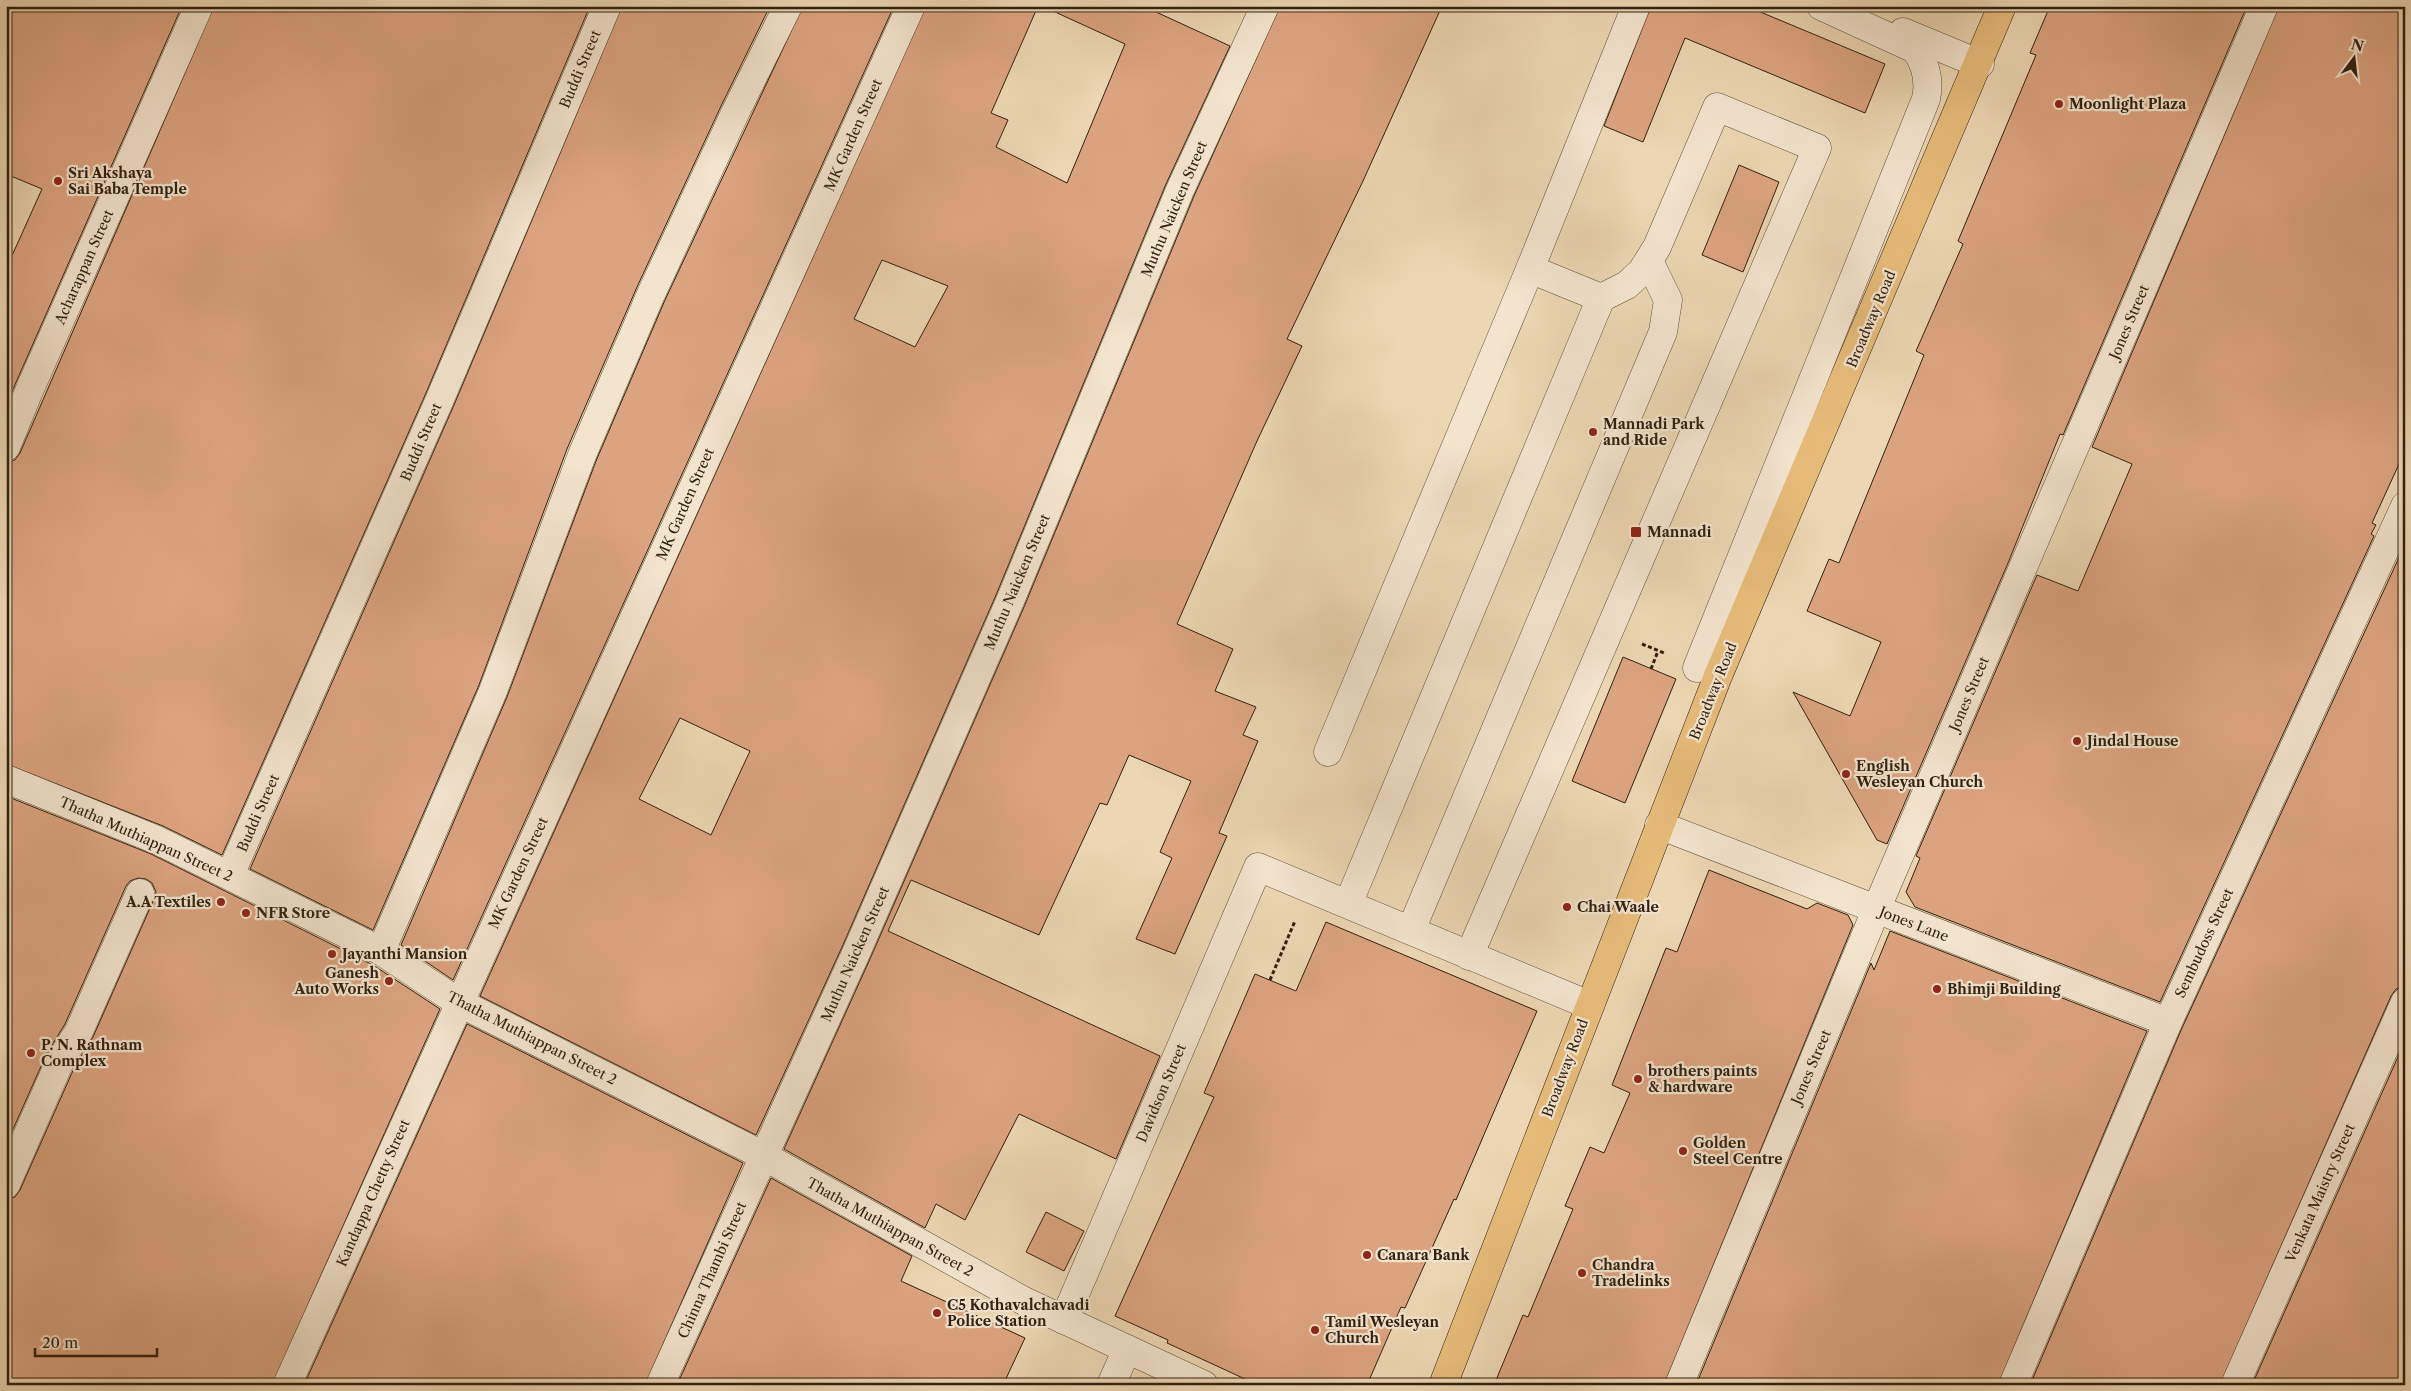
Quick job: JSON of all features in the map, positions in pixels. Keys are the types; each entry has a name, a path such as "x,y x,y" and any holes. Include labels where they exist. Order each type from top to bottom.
{"main road":[{"name":"Broadway Road","path":"1443,1385 1718,676 1980,64 2002,6"}],"street":[{"name":"Acharappan Street","path":"6,447 199,6"},
{"name":"Buddi Street","path":"230,876 436,408 607,6"},
{"path":"381,951 494,691 582,455 632,339 736,111 788,6"},
{"name":"MK Garden Street","path":"458,1002 911,6"},
{"name":"Muthu Naicken Street","path":"764,1156 1006,610 1180,190 1264,6"},
{"path":"1328,752 1530,269 1636,6"},
{"path":"1697,668 1926,99 1928,89 1927,72 1922,58 1915,49 1820,6"},
{"path":"1841,6 1980,64"},
{"name":"Jones Street","path":"1679,1385 1876,910 2264,6"},
{"path":"1348,904 1601,298 1627,285 1649,260 1657,247 1717,107 1817,148 1469,956"},
{"path":"1411,930 1663,332 1668,300 1649,260"},
{"path":"1530,269 1601,298"},
{"name":"Sembudoss Street","path":"2012,1385 2168,1022 2405,506"},
{"name":"Thatha Muthiappan Street 2","path":"6,779 157,840 381,951 458,1002 764,1156 1024,1301 1204,1385"},
{"name":"Jones Lane","path":"1659,826 2168,1022"},
{"name":"Davidson Street","path":"1064,1320 1258,867 1309,888"},
{"path":"1309,888 1589,1006"},
{"path":"6,1184 61,1059 79,1031 140,893"},
{"name":"Kandappa Chetty Street","path":"287,1385 458,1002"},
{"name":"Venkata Maistry Street","path":"2235,1385 2405,1002"},
{"name":"Chinna Thambi Street","path":"660,1385 764,1156"},
{"path":"1111,1385 1127,1349"}],"path":[{"path":"1609,631 1697,668"},
{"path":"1651,669 1658,651"},
{"path":"1270,980 1309,888"}],"building":[{"path":"6,6 182,6 6,405 6,269 42,189 6,174"},
{"path":"214,6 590,6 426,393 222,855 163,826 6,764 6,462 15,460 20,453"},
{"path":"622,6 770,6 637,287 567,449 479,685 373,930 250,869 454,405"},
{"path":"803,6 894,6 453,980 401,945 507,697 596,461 665,300"},
{"path":"926,6 1038,6 991,113 1008,120 996,147 1067,183 1125,44 1042,6 1143,6 1230,46 1166,184 996,595 842,947 756,1135 480,996","holes":["882,260 948,286 915,347 854,319","680,718 750,751 711,835 639,799"]},
{"path":"1280,6 1442,6 1363,181 1287,339 1302,346 1257,441 1177,624 1233,649 1215,691 1256,707 1243,735 1258,741 1219,833 1227,836 1175,954 1136,939 1172,858 1160,852 1191,781 1129,755 1107,805 1100,803 1039,935 911,880 888,931 1160,1056 1116,1159 1019,1114 965,1220 936,1204 925,1228 784,1149 870,959 1024,607 1194,196"},
{"path":"1651,6 1746,6 1885,64 1865,113 1685,38 1643,142 1604,126"},
{"path":"2050,6 2247,6 2063,435 2060,434 2008,563 1887,844 1877,840 1793,692 1850,716 1881,642 1807,611 1829,559 1839,563 1924,355 1916,351 1963,244 1958,241 2036,55 2030,53"},
{"path":"2279,6 2405,6 2405,451 2372,523 2376,525 2371,534 2374,536 2160,1002 1915,907 1906,892 1920,858 1916,856 2037,575 2078,591 2132,464 2092,447"},
{"path":"1739,165 1779,182 1743,272 1702,255"},
{"path":"2402,551 2405,552 2405,987 2396,989 2391,996 2220,1385 2030,1385 2182,1028"},
{"path":"1623,657 1676,679 1625,803 1572,781"},
{"path":"6,796 151,854 373,965 440,1009 272,1385 6,1385 6,1199 15,1197 20,1190 75,1066 93,1037 156,892 152,883 146,879 138,878 130,881 126,886 65,1024 47,1053 6,1145"},
{"path":"1709,870 1807,909 1817,903 1848,915 1853,925 1664,1385 1494,1385 1523,1315 1528,1317 1573,1209 1565,1206 1590,1147 1604,1153 1630,1093 1612,1085 1666,948 1677,952"},
{"path":"1326,922 1537,1011 1456,1200 1454,1199 1405,1308 1401,1307 1367,1385 1258,1385 1167,1343 1168,1340 1115,1316 1214,1097 1204,1093 1255,974 1296,991"},
{"path":"1890,931 2147,1031 1998,1385 1696,1385 1871,963 1874,970"},
{"path":"467,1024 743,1163 645,1385 304,1385"},
{"path":"2405,1041 2405,1385 2252,1385"},
{"path":"771,1178 912,1256 901,1281 1025,1338 1003,1385 677,1385"},
{"path":"1046,1212 1084,1231 1064,1271 1026,1252"}],"place":[{"name":"Moonlight Plaza","path":"2059,104"},
{"name":"Sri Akshaya Sai Baba Temple","path":"58,181"},
{"name":"Mannadi Park and Ride","path":"1593,432"},
{"name":"Mannadi","path":"1636,532"},
{"name":"Jindal House","path":"2077,741"},
{"name":"English Wesleyan Church","path":"1846,774"},
{"name":"A.A Textiles","path":"221,902"},
{"name":"Chai Waale","path":"1567,907"},
{"name":"NFR Store","path":"246,913"},
{"name":"Jayanthi Mansion","path":"332,954"},
{"name":"Ganesh Auto Works","path":"389,981"},
{"name":"Bhimji Building","path":"1937,989"},
{"name":"P. N. Rathnam Complex","path":"31,1053"},
{"name":"brothers paints & hardware","path":"1638,1079"},
{"name":"Golden Steel Centre","path":"1683,1151"},
{"name":"Canara Bank","path":"1367,1255"},
{"name":"Chandra Tradelinks","path":"1582,1273"},
{"name":"C5 Kothavalchavadi Police Station","path":"937,1313"},
{"name":"Tamil Wesleyan Church","path":"1315,1330"}]}
